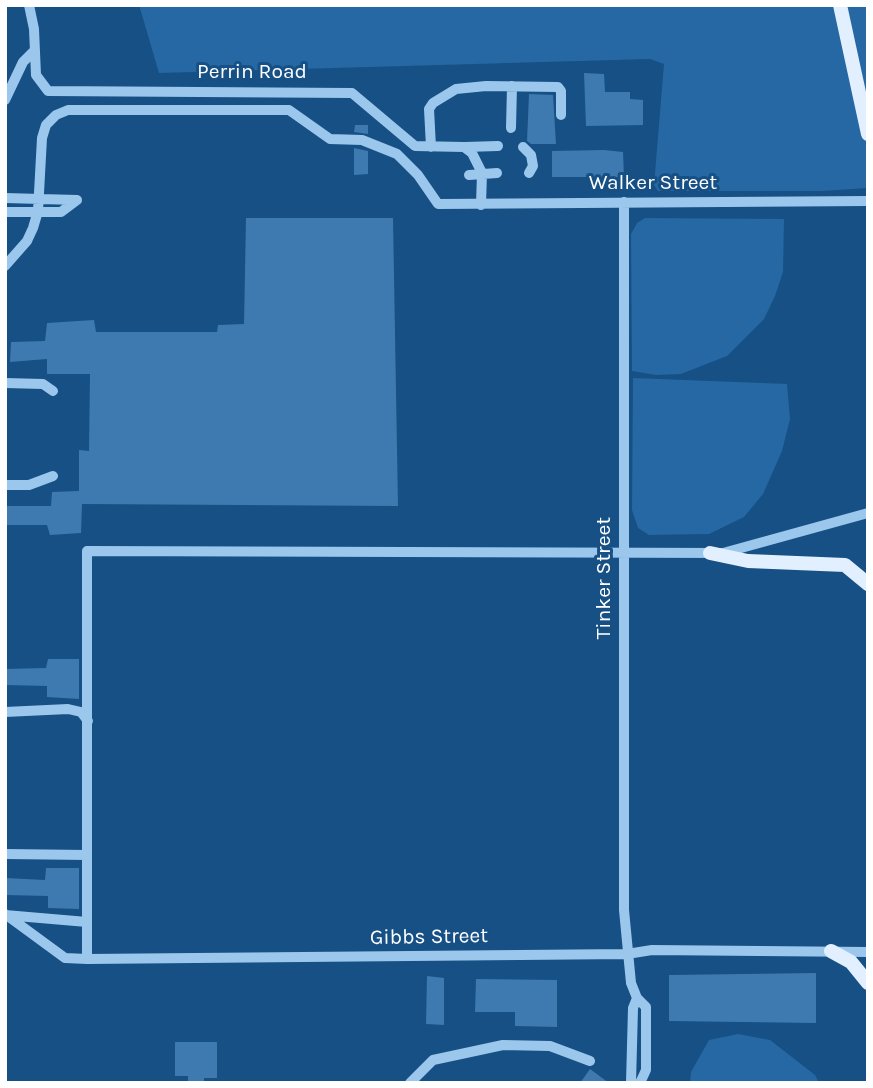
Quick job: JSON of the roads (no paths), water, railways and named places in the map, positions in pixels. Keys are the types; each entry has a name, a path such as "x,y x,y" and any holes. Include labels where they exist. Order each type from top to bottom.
{"main road":[{"path":"840,5 868,134"},
{"path":"710,553 748,562 845,565 868,584"},
{"path":"831,951 850,962 868,983"}],"street":[{"name":"Perrin Road","path":"29,5 36,75 48,91 343,91 360,97 410,142 430,147 498,146"},
{"path":"5,100 23,62 35,50"},
{"path":"511,128 512,86"},
{"path":"430,147 429,109 433,103 456,89 558,86 561,91 561,115"},
{"name":"Walker Street","path":"38,198 42,138 49,120 60,112 206,108 289,110 330,139 362,140 397,154 418,175 438,204 868,201"},
{"path":"523,147 531,156 533,166 529,173"},
{"path":"464,148 478,160 482,175 481,205"},
{"path":"469,175 497,173"},
{"path":"5,198 76,200 61,212 5,212"},
{"path":"5,266 27,241 38,211 38,198"},
{"name":"Tinker Street","path":"624,202 623,552 627,954 631,984 637,998 646,1007 646,1070 640,1083"},
{"path":"5,383 43,384 53,391"},
{"path":"5,485 29,485 53,476"},
{"path":"87,959 87,551 710,553 747,548 868,513"},
{"path":"5,712 68,709 80,712 88,721"},
{"path":"5,854 87,855"},
{"path":"5,914 87,922"},
{"name":"Gibbs Street","path":"5,914 65,958 87,959 627,954 652,950 868,952"},
{"path":"631,1083 633,1008 637,998"},
{"path":"410,1083 433,1060 503,1045 550,1046 590,1061"}]}
